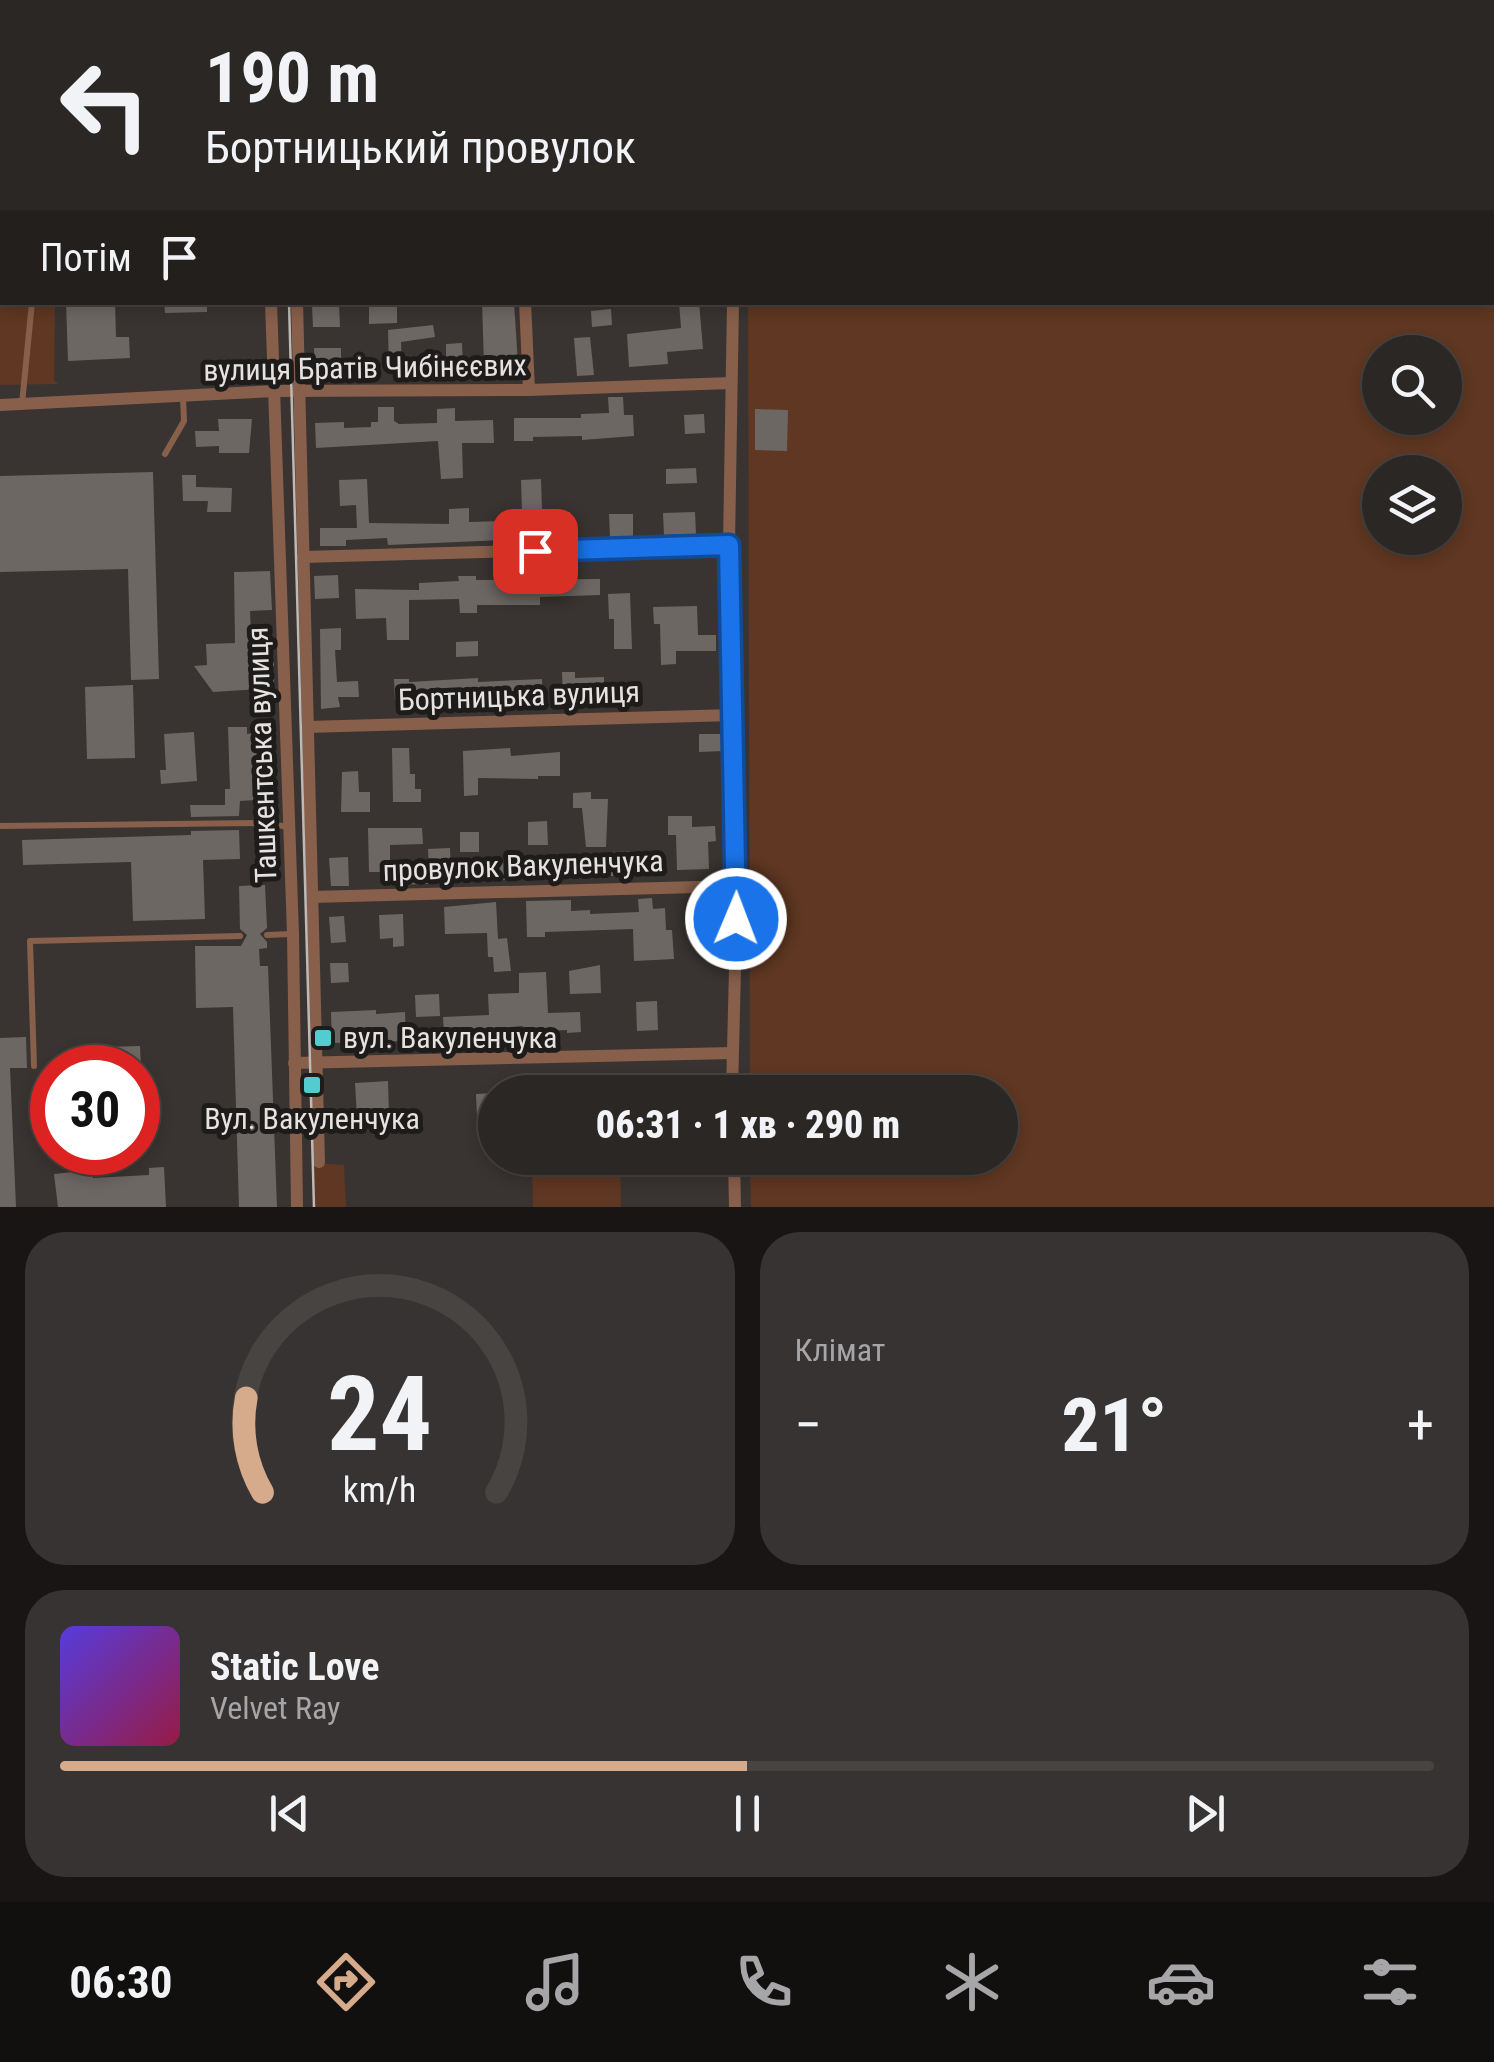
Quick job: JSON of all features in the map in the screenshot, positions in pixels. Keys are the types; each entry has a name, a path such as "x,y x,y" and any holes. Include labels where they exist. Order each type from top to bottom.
{"street":[{"name":"Ташкентська вулиця","path":"272,305 293,934 297,1207"},
{"name":"Ташкентська вулиця","path":"297,305 319,1162"},
{"path":"525,305 529,390"},
{"path":"732,1075 737,886 729,545 733,305"},
{"name":"вулиця Братів Чибінєєвих","path":"0,405 276,391 730,384"},
{"path":"303,557 729,545"},
{"name":"Бортницька вулиця","path":"307,727 733,715"},
{"name":"провулок Вакуленчука","path":"311,897 737,886"},
{"path":"294,1063 732,1053"},
{"path":"734,1175 735,1207"}],"lane":[{"path":"22,404 32,305"},
{"path":"165,454 184,421 183,396"},
{"path":"0,826 265,823 289,827"},
{"path":"267,935 293,934"},
{"path":"33,1045 30,942 240,936"}],"shaded area":[{"path":"0,305 55,305 54,380 58,384 0,385"},
{"path":"748,305 1494,305 1494,1207 751,1207 750,1175 1018,1175 1018,1075 750,1075"},
{"path":"314,1163 344,1165 346,1207 315,1207"},
{"path":"532,1175 620,1175 621,1207 533,1207"}],"building":[{"path":"66,305 115,305 116,337 129,337 130,358 68,361"},
{"path":"164,305 207,305 207,312 165,313"},
{"path":"339,305 340,327 313,327 312,306"},
{"path":"369,305 397,305 397,323 369,324"},
{"path":"482,305 514,305 518,364 484,365"},
{"path":"679,305 699,305 703,349 667,352 668,364 629,367 627,334 681,328"},
{"path":"611,309 612,325 592,327 591,311"},
{"path":"433,325 435,337 401,342 402,368 389,368 388,330"},
{"path":"590,337 594,375 577,376 574,338"},
{"path":"462,343 463,370 446,370 446,344"},
{"path":"314,348 341,348 341,369 315,370"},
{"path":"608,397 623,397 624,415 633,415 634,436 582,440 582,436 533,437 533,441 514,441 514,418 581,418 581,414 609,413"},
{"path":"378,407 394,407 394,421 399,424 437,423 437,409 455,408 455,421 493,420 494,443 462,443 463,478 441,479 438,441 316,448 315,423 344,422 344,428 371,427 371,422 378,422"},
{"path":"755,409 788,410 787,451 755,450"},
{"path":"704,414 705,433 685,434 684,415"},
{"path":"218,419 252,419 249,453 219,453 219,446 196,447 195,431 219,431"},
{"path":"696,468 697,483 666,484 666,469"},
{"path":"153,472 159,679 131,680 128,569 0,572 0,476"},
{"path":"182,475 196,475 196,487 232,488 231,512 207,512 208,501 183,501"},
{"path":"367,479 369,523 449,524 449,509 469,508 469,522 503,521 504,540 388,545 387,538 346,540 346,546 320,546 320,528 357,528 356,505 340,506 339,480"},
{"path":"541,479 542,511 522,512 521,480"},
{"path":"570,512 570,539 545,540 544,513"},
{"path":"695,512 696,534 664,535 663,513"},
{"path":"609,514 633,514 633,536 610,537"},
{"path":"270,571 272,610 250,611 251,633 265,632 267,662 274,662 274,688 213,692 194,666 207,665 206,644 235,643 234,572"},
{"path":"338,575 339,598 315,599 314,576"},
{"path":"458,576 476,576 476,580 600,579 600,595 540,597 540,605 477,605 477,613 460,613 459,599 409,600 409,640 387,640 386,618 356,619 355,589 419,590 419,583 459,581"},
{"path":"630,593 632,649 614,649 614,619 609,619 608,594"},
{"path":"697,606 698,635 716,635 716,651 676,651 676,664 661,665 660,624 654,624 653,607"},
{"path":"341,628 341,650 335,650 337,682 358,681 359,697 338,697 340,707 321,709 320,629"},
{"path":"478,641 478,656 456,657 456,642"},
{"path":"562,672 575,672 575,678 604,677 604,686 640,685 641,700 563,699"},
{"path":"478,678 478,682 542,679 543,702 479,702 479,707 456,708 456,700 395,700 394,679 409,682"},
{"path":"133,685 135,758 87,759 85,687"},
{"path":"228,727 247,727 247,734 256,733 258,800 240,801 239,816 191,817 190,805 225,805 225,789 230,789"},
{"path":"194,732 197,781 161,784 160,770 166,770 164,734"},
{"path":"699,734 722,734 723,751 699,752"},
{"path":"392,748 409,748 410,774 415,774 415,789 421,789 421,802 393,802"},
{"path":"510,748 511,756 560,752 560,776 478,778 478,795 464,796 463,751"},
{"path":"358,771 359,792 370,792 370,812 341,812 342,772"},
{"path":"591,792 591,799 608,799 606,847 586,847 582,808 573,808 573,793"},
{"path":"668,816 692,816 692,827 715,826 716,841 708,842 709,869 677,870 676,835 668,835"},
{"path":"547,821 548,845 528,845 528,822"},
{"path":"368,828 422,828 423,844 390,845 390,872 369,872"},
{"path":"239,830 240,859 203,860 205,919 133,921 131,862 23,865 22,840"},
{"path":"460,832 479,832 479,852 460,852"},
{"path":"450,848 451,883 396,885 395,873 429,872 428,849"},
{"path":"637,851 638,876 611,876 611,852"},
{"path":"348,857 349,886 331,886 329,858"},
{"path":"559,858 581,858 582,877 559,877"},
{"path":"492,859 516,859 517,880 492,880"},
{"path":"265,885 267,928 260,934 267,948 259,949 260,966 268,966 277,1207 239,1207 233,1007 196,1008 195,946 241,946 247,935 240,929 239,886"},
{"path":"652,898 653,909 665,908 666,930 672,930 674,959 634,961 633,929 545,932 545,937 527,937 526,901 571,900 571,911 590,910 590,914 639,912 638,899"},
{"path":"713,898 714,915 694,916 693,899"},
{"path":"496,902 498,939 507,938 511,971 494,972 493,957 488,957 487,933 445,934 444,907"},
{"path":"403,914 404,946 393,947 393,938 380,939 379,915"},
{"path":"344,916 346,942 331,943 329,917"},
{"path":"330,963 348,963 349,982 331,983"},
{"path":"600,965 601,993 570,994 569,971"},
{"path":"546,972 548,1013 580,1012 581,1032 524,1032 523,1026 444,1032 443,1017 489,1015 488,994 519,993 519,973"},
{"path":"439,994 440,1016 416,1017 415,995"},
{"path":"657,1001 658,1030 637,1031 636,1002"},
{"path":"376,1010 376,1014 405,1012 406,1041 332,1043 331,1012"},
{"path":"26,1037 27,1068 10,1068 16,1207 0,1207 0,1038"},
{"path":"388,1081 389,1115 357,1117 355,1083"},
{"path":"160,1167 164,1167 166,1207 58,1207 54,1175 160,1175"}],"tram line":[{"path":"289,305 314,1207"}],"place":[{"name":"вул. Вакуленчука","path":"323,1038"},
{"name":"Вул. Вакуленчука","path":"312,1085"}],"route":[{"path":"535,551 729,545 736,919"}]}
